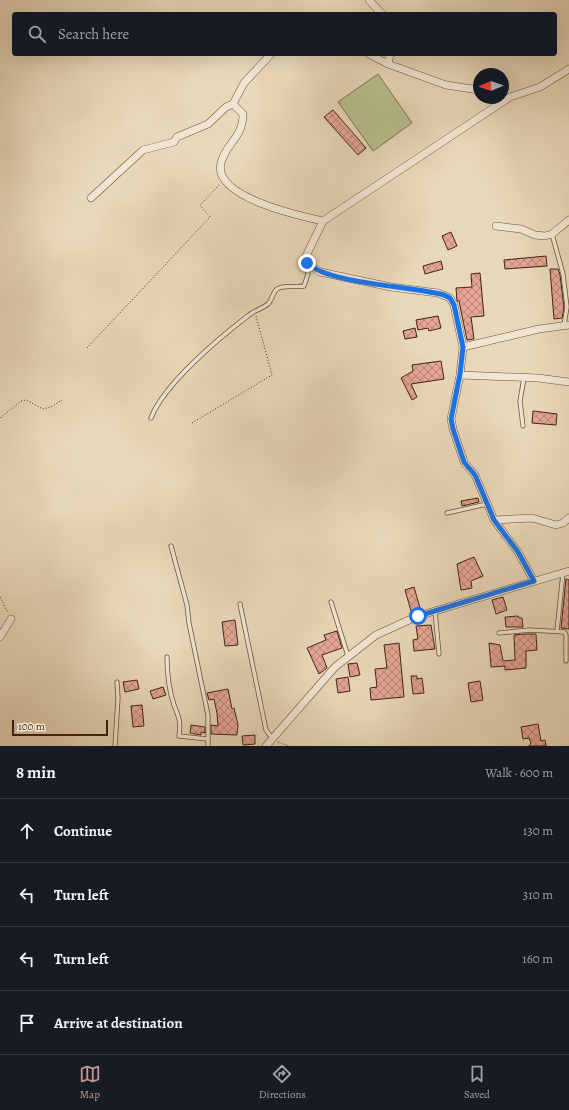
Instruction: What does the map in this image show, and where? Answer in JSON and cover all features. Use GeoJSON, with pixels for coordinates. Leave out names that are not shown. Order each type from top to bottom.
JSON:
{"type":"FeatureCollection","features":[{"type":"Feature","properties":{"kind":"street"},"geometry":{"type":"LineString","coordinates":[[369,0],[380,12]]}},
{"type":"Feature","properties":{"kind":"street"},"geometry":{"type":"LineString","coordinates":[[91,198],[143,150],[174,142],[177,137],[208,124],[226,107],[233,104],[244,83],[270,56]]}},
{"type":"Feature","properties":{"kind":"street"},"geometry":{"type":"LineString","coordinates":[[373,56],[388,64],[446,85],[473,89]]}},
{"type":"Feature","properties":{"kind":"street"},"geometry":{"type":"LineString","coordinates":[[388,64],[390,56]]}},
{"type":"Feature","properties":{"kind":"street"},"geometry":{"type":"LineString","coordinates":[[509,95],[540,87],[569,68]]}},
{"type":"Feature","properties":{"kind":"street"},"geometry":{"type":"LineString","coordinates":[[233,104],[243,114],[243,118],[238,135],[225,153],[221,164],[221,174],[225,180],[239,192],[258,203],[323,221]]}},
{"type":"Feature","properties":{"kind":"street"},"geometry":{"type":"LineString","coordinates":[[495,104],[323,221],[306,256],[307,263],[320,272],[391,287],[438,293],[450,298],[454,305],[463,347],[460,374],[451,419],[453,429],[464,462],[475,475],[494,520],[518,552],[534,581]]}},
{"type":"Feature","properties":{"kind":"street"},"geometry":{"type":"LineString","coordinates":[[496,226],[521,229],[535,235],[545,236],[552,234],[569,220]]}},
{"type":"Feature","properties":{"kind":"street"},"geometry":{"type":"LineString","coordinates":[[463,347],[539,329],[566,326]]}},
{"type":"Feature","properties":{"kind":"street"},"geometry":{"type":"LineString","coordinates":[[460,374],[569,382]]}},
{"type":"Feature","properties":{"kind":"street"},"geometry":{"type":"LineString","coordinates":[[494,520],[532,518],[556,525],[563,523],[569,518]]}},
{"type":"Feature","properties":{"kind":"street"},"geometry":{"type":"LineString","coordinates":[[270,742],[335,667],[376,635],[418,616],[566,571]]}},
{"type":"Feature","properties":{"kind":"street"},"geometry":{"type":"LineString","coordinates":[[0,637],[11,619]]}},
{"type":"Feature","properties":{"kind":"lane"},"geometry":{"type":"LineString","coordinates":[[552,234],[563,274],[567,307],[566,326]]}},
{"type":"Feature","properties":{"kind":"lane"},"geometry":{"type":"LineString","coordinates":[[151,418],[163,395],[186,369],[243,320],[269,304],[276,289],[281,287],[299,288],[304,286],[308,274],[307,263]]}},
{"type":"Feature","properties":{"kind":"lane"},"geometry":{"type":"LineString","coordinates":[[523,426],[520,401],[524,378]]}},
{"type":"Feature","properties":{"kind":"lane"},"geometry":{"type":"LineString","coordinates":[[447,513],[488,504]]}},
{"type":"Feature","properties":{"kind":"lane"},"geometry":{"type":"LineString","coordinates":[[171,546],[187,605],[189,623],[203,687],[208,715],[206,739],[208,746]]}},
{"type":"Feature","properties":{"kind":"lane"},"geometry":{"type":"LineString","coordinates":[[557,631],[566,571]]}},
{"type":"Feature","properties":{"kind":"lane"},"geometry":{"type":"LineString","coordinates":[[331,602],[348,656]]}},
{"type":"Feature","properties":{"kind":"lane"},"geometry":{"type":"LineString","coordinates":[[240,604],[266,730],[270,742]]}},
{"type":"Feature","properties":{"kind":"lane"},"geometry":{"type":"LineString","coordinates":[[435,611],[439,654]]}},
{"type":"Feature","properties":{"kind":"lane"},"geometry":{"type":"LineString","coordinates":[[499,633],[530,630],[564,632],[566,635],[566,661]]}},
{"type":"Feature","properties":{"kind":"lane"},"geometry":{"type":"LineString","coordinates":[[167,657],[167,671],[174,705],[179,716],[181,727],[179,736],[206,739]]}},
{"type":"Feature","properties":{"kind":"lane"},"geometry":{"type":"LineString","coordinates":[[116,682],[118,698],[116,746]]}},
{"type":"Feature","properties":{"kind":"path"},"geometry":{"type":"LineString","coordinates":[[88,348],[210,216],[200,205],[225,180]]}},
{"type":"Feature","properties":{"kind":"path"},"geometry":{"type":"LineString","coordinates":[[192,423],[272,375],[255,312]]}},
{"type":"Feature","properties":{"kind":"path"},"geometry":{"type":"LineString","coordinates":[[0,418],[21,402],[26,400],[43,409],[51,407],[62,400]]}},
{"type":"Feature","properties":{"kind":"path"},"geometry":{"type":"LineString","coordinates":[[0,597],[11,619]]}},
{"type":"Feature","properties":{"kind":"path"},"geometry":{"type":"LineString","coordinates":[[270,742],[289,746]]}},
{"type":"Feature","properties":{"kind":"green space"},"geometry":{"type":"Polygon","coordinates":[[[378,74],[412,123],[373,151],[338,102],[378,74]]]}},
{"type":"Feature","properties":{"kind":"building"},"geometry":{"type":"Polygon","coordinates":[[[333,110],[366,148],[358,155],[324,117],[333,110]]]}},
{"type":"Feature","properties":{"kind":"building"},"geometry":{"type":"Polygon","coordinates":[[[451,232],[457,246],[448,250],[442,236],[451,232]]]}},
{"type":"Feature","properties":{"kind":"building"},"geometry":{"type":"Polygon","coordinates":[[[546,256],[547,266],[505,269],[504,260],[546,256]]]}},
{"type":"Feature","properties":{"kind":"building"},"geometry":{"type":"Polygon","coordinates":[[[441,261],[443,269],[425,274],[423,266],[441,261]]]}},
{"type":"Feature","properties":{"kind":"building"},"geometry":{"type":"Polygon","coordinates":[[[550,269],[558,269],[560,275],[564,308],[562,318],[554,319],[550,269]]]}},
{"type":"Feature","properties":{"kind":"building"},"geometry":{"type":"Polygon","coordinates":[[[480,273],[484,316],[471,317],[474,339],[467,340],[459,301],[457,301],[456,288],[472,287],[471,274],[480,273]]]}},
{"type":"Feature","properties":{"kind":"building"},"geometry":{"type":"Polygon","coordinates":[[[438,316],[441,328],[429,331],[428,328],[418,330],[416,320],[438,316]]]}},
{"type":"Feature","properties":{"kind":"building"},"geometry":{"type":"Polygon","coordinates":[[[415,328],[417,337],[405,339],[403,331],[415,328]]]}},
{"type":"Feature","properties":{"kind":"building"},"geometry":{"type":"Polygon","coordinates":[[[441,361],[444,379],[411,384],[417,397],[412,400],[401,378],[413,371],[412,365],[441,361]]]}},
{"type":"Feature","properties":{"kind":"building"},"geometry":{"type":"Polygon","coordinates":[[[533,411],[557,414],[556,425],[532,423],[533,411]]]}},
{"type":"Feature","properties":{"kind":"building"},"geometry":{"type":"Polygon","coordinates":[[[478,498],[479,502],[462,506],[461,501],[478,498]]]}},
{"type":"Feature","properties":{"kind":"building"},"geometry":{"type":"Polygon","coordinates":[[[474,557],[483,576],[471,581],[472,588],[461,590],[457,564],[474,557]]]}},
{"type":"Feature","properties":{"kind":"building"},"geometry":{"type":"Polygon","coordinates":[[[566,579],[569,580],[569,629],[561,628],[566,579]]]}},
{"type":"Feature","properties":{"kind":"building"},"geometry":{"type":"Polygon","coordinates":[[[414,587],[420,608],[411,611],[405,590],[414,587]]]}},
{"type":"Feature","properties":{"kind":"building"},"geometry":{"type":"Polygon","coordinates":[[[503,597],[507,610],[496,614],[492,600],[503,597]]]}},
{"type":"Feature","properties":{"kind":"building"},"geometry":{"type":"Polygon","coordinates":[[[518,616],[519,618],[522,618],[523,627],[506,627],[505,617],[518,616]]]}},
{"type":"Feature","properties":{"kind":"building"},"geometry":{"type":"Polygon","coordinates":[[[235,620],[238,645],[225,646],[222,622],[235,620]]]}},
{"type":"Feature","properties":{"kind":"building"},"geometry":{"type":"Polygon","coordinates":[[[431,625],[435,649],[414,651],[413,640],[418,639],[416,626],[431,625]]]}},
{"type":"Feature","properties":{"kind":"building"},"geometry":{"type":"Polygon","coordinates":[[[337,631],[342,648],[322,655],[327,668],[319,674],[307,648],[326,640],[324,635],[337,631]]]}},
{"type":"Feature","properties":{"kind":"building"},"geometry":{"type":"Polygon","coordinates":[[[536,634],[537,650],[526,651],[526,668],[505,670],[505,666],[491,667],[489,643],[500,645],[503,661],[515,660],[514,635],[536,634]]]}},
{"type":"Feature","properties":{"kind":"building"},"geometry":{"type":"Polygon","coordinates":[[[399,643],[404,697],[371,700],[370,688],[377,687],[375,669],[387,668],[384,645],[399,643]]]}},
{"type":"Feature","properties":{"kind":"building"},"geometry":{"type":"Polygon","coordinates":[[[357,663],[360,675],[350,677],[348,664],[357,663]]]}},
{"type":"Feature","properties":{"kind":"building"},"geometry":{"type":"Polygon","coordinates":[[[411,676],[417,676],[417,679],[422,678],[424,693],[413,694],[411,676]]]}},
{"type":"Feature","properties":{"kind":"building"},"geometry":{"type":"Polygon","coordinates":[[[348,677],[350,691],[338,693],[336,679],[348,677]]]}},
{"type":"Feature","properties":{"kind":"building"},"geometry":{"type":"Polygon","coordinates":[[[137,680],[139,689],[125,692],[123,682],[137,680]]]}},
{"type":"Feature","properties":{"kind":"building"},"geometry":{"type":"Polygon","coordinates":[[[480,681],[483,700],[471,702],[468,683],[480,681]]]}},
{"type":"Feature","properties":{"kind":"building"},"geometry":{"type":"Polygon","coordinates":[[[163,687],[166,695],[153,699],[150,691],[163,687]]]}},
{"type":"Feature","properties":{"kind":"building"},"geometry":{"type":"Polygon","coordinates":[[[228,689],[232,709],[234,708],[238,725],[237,735],[211,734],[211,725],[218,726],[217,713],[214,699],[209,700],[207,693],[228,689]]]}},
{"type":"Feature","properties":{"kind":"building"},"geometry":{"type":"Polygon","coordinates":[[[142,705],[144,726],[133,727],[131,706],[142,705]]]}},
{"type":"Feature","properties":{"kind":"building"},"geometry":{"type":"Polygon","coordinates":[[[538,724],[541,741],[545,740],[546,746],[529,746],[531,743],[529,738],[523,739],[521,727],[538,724]]]}},
{"type":"Feature","properties":{"kind":"building"},"geometry":{"type":"Polygon","coordinates":[[[191,725],[205,727],[205,733],[201,732],[201,735],[190,733],[191,725]]]}},
{"type":"Feature","properties":{"kind":"building"},"geometry":{"type":"Polygon","coordinates":[[[255,735],[255,744],[243,745],[242,736],[255,735]]]}},
{"type":"Feature","properties":{"kind":"route"},"geometry":{"type":"LineString","coordinates":[[307,263],[320,272],[391,287],[438,293],[450,298],[454,305],[463,347],[460,374],[451,419],[453,429],[464,462],[475,475],[494,520],[518,552],[534,581],[418,616]]}}]}
